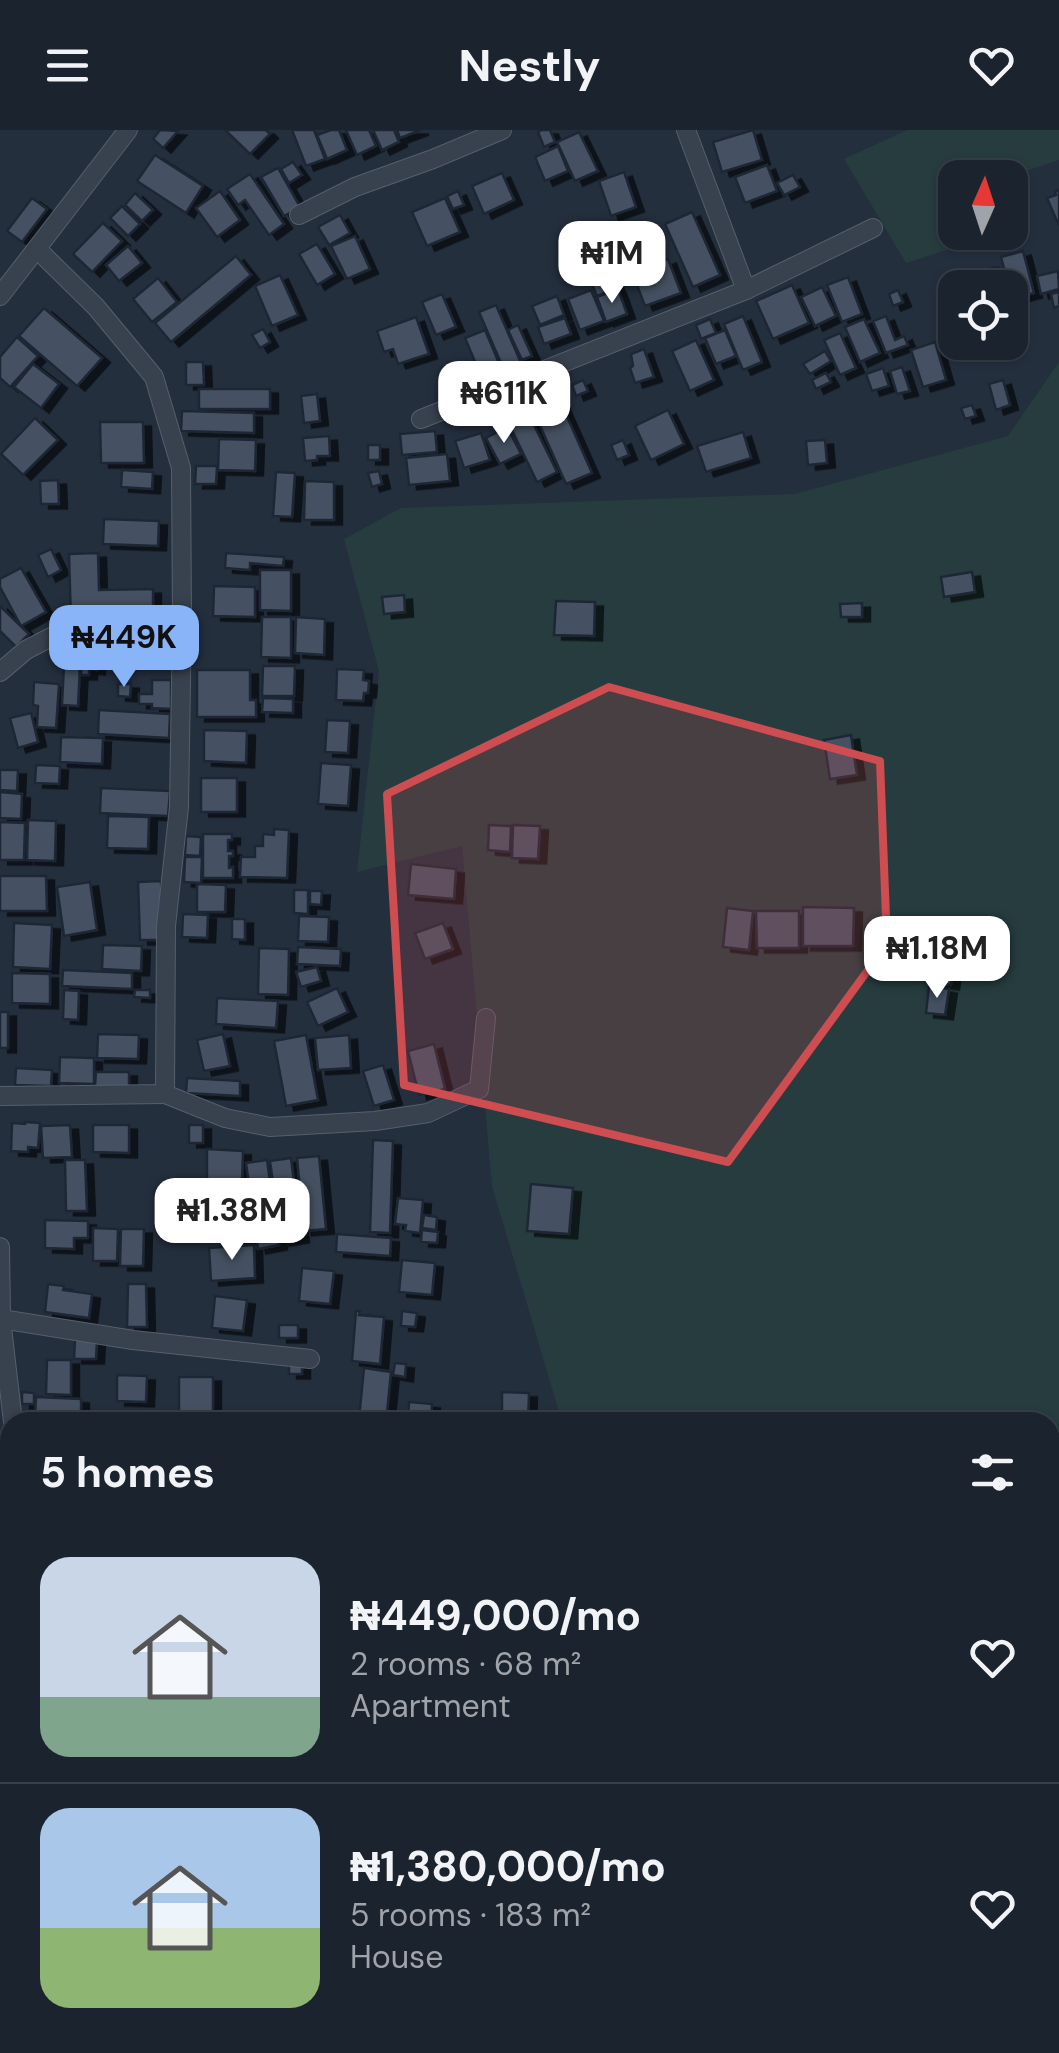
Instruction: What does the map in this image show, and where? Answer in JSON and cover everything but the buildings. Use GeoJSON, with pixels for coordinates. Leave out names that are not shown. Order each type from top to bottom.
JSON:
{"type":"FeatureCollection","features":[{"type":"Feature","properties":{"kind":"street"},"geometry":{"type":"LineString","coordinates":[[0,296],[128,130]]}},
{"type":"Feature","properties":{"kind":"street"},"geometry":{"type":"LineString","coordinates":[[299,215],[355,186],[502,130]]}},
{"type":"Feature","properties":{"kind":"street"},"geometry":{"type":"LineString","coordinates":[[686,130],[746,290]]}},
{"type":"Feature","properties":{"kind":"street"},"geometry":{"type":"LineString","coordinates":[[420,419],[746,290],[873,228]]}},
{"type":"Feature","properties":{"kind":"street"},"geometry":{"type":"LineString","coordinates":[[38,250],[96,306],[154,377],[182,468],[179,807],[166,926],[165,1094]]}},
{"type":"Feature","properties":{"kind":"street"},"geometry":{"type":"LineString","coordinates":[[0,672],[26,650],[61,632],[99,632],[182,617]]}},
{"type":"Feature","properties":{"kind":"street"},"geometry":{"type":"LineString","coordinates":[[0,1096],[165,1094],[225,1118],[270,1127],[376,1121],[428,1113],[479,1090],[486,1018]]}},
{"type":"Feature","properties":{"kind":"street"},"geometry":{"type":"LineString","coordinates":[[0,1247],[0,1319],[12,1412]]}},
{"type":"Feature","properties":{"kind":"street"},"geometry":{"type":"LineString","coordinates":[[0,1319],[133,1340],[310,1358]]}},
{"type":"Feature","properties":{"kind":"highlighted area"},"geometry":{"type":"Polygon","coordinates":[[[609,687],[880,761],[887,944],[728,1162],[404,1085],[387,794],[609,687]]]}},
{"type":"Feature","properties":{"kind":"green space"},"geometry":{"type":"Polygon","coordinates":[[[907,130],[1059,130],[1059,160],[1028,170],[1028,160],[938,160],[938,250],[946,250],[906,263],[844,159],[907,130]]]}},
{"type":"Feature","properties":{"kind":"green space"},"geometry":{"type":"Polygon","coordinates":[[[1059,362],[1059,1412],[559,1412],[492,1186],[462,846],[357,872],[379,671],[344,539],[401,508],[795,494],[1008,436],[1059,362]]]}}]}
